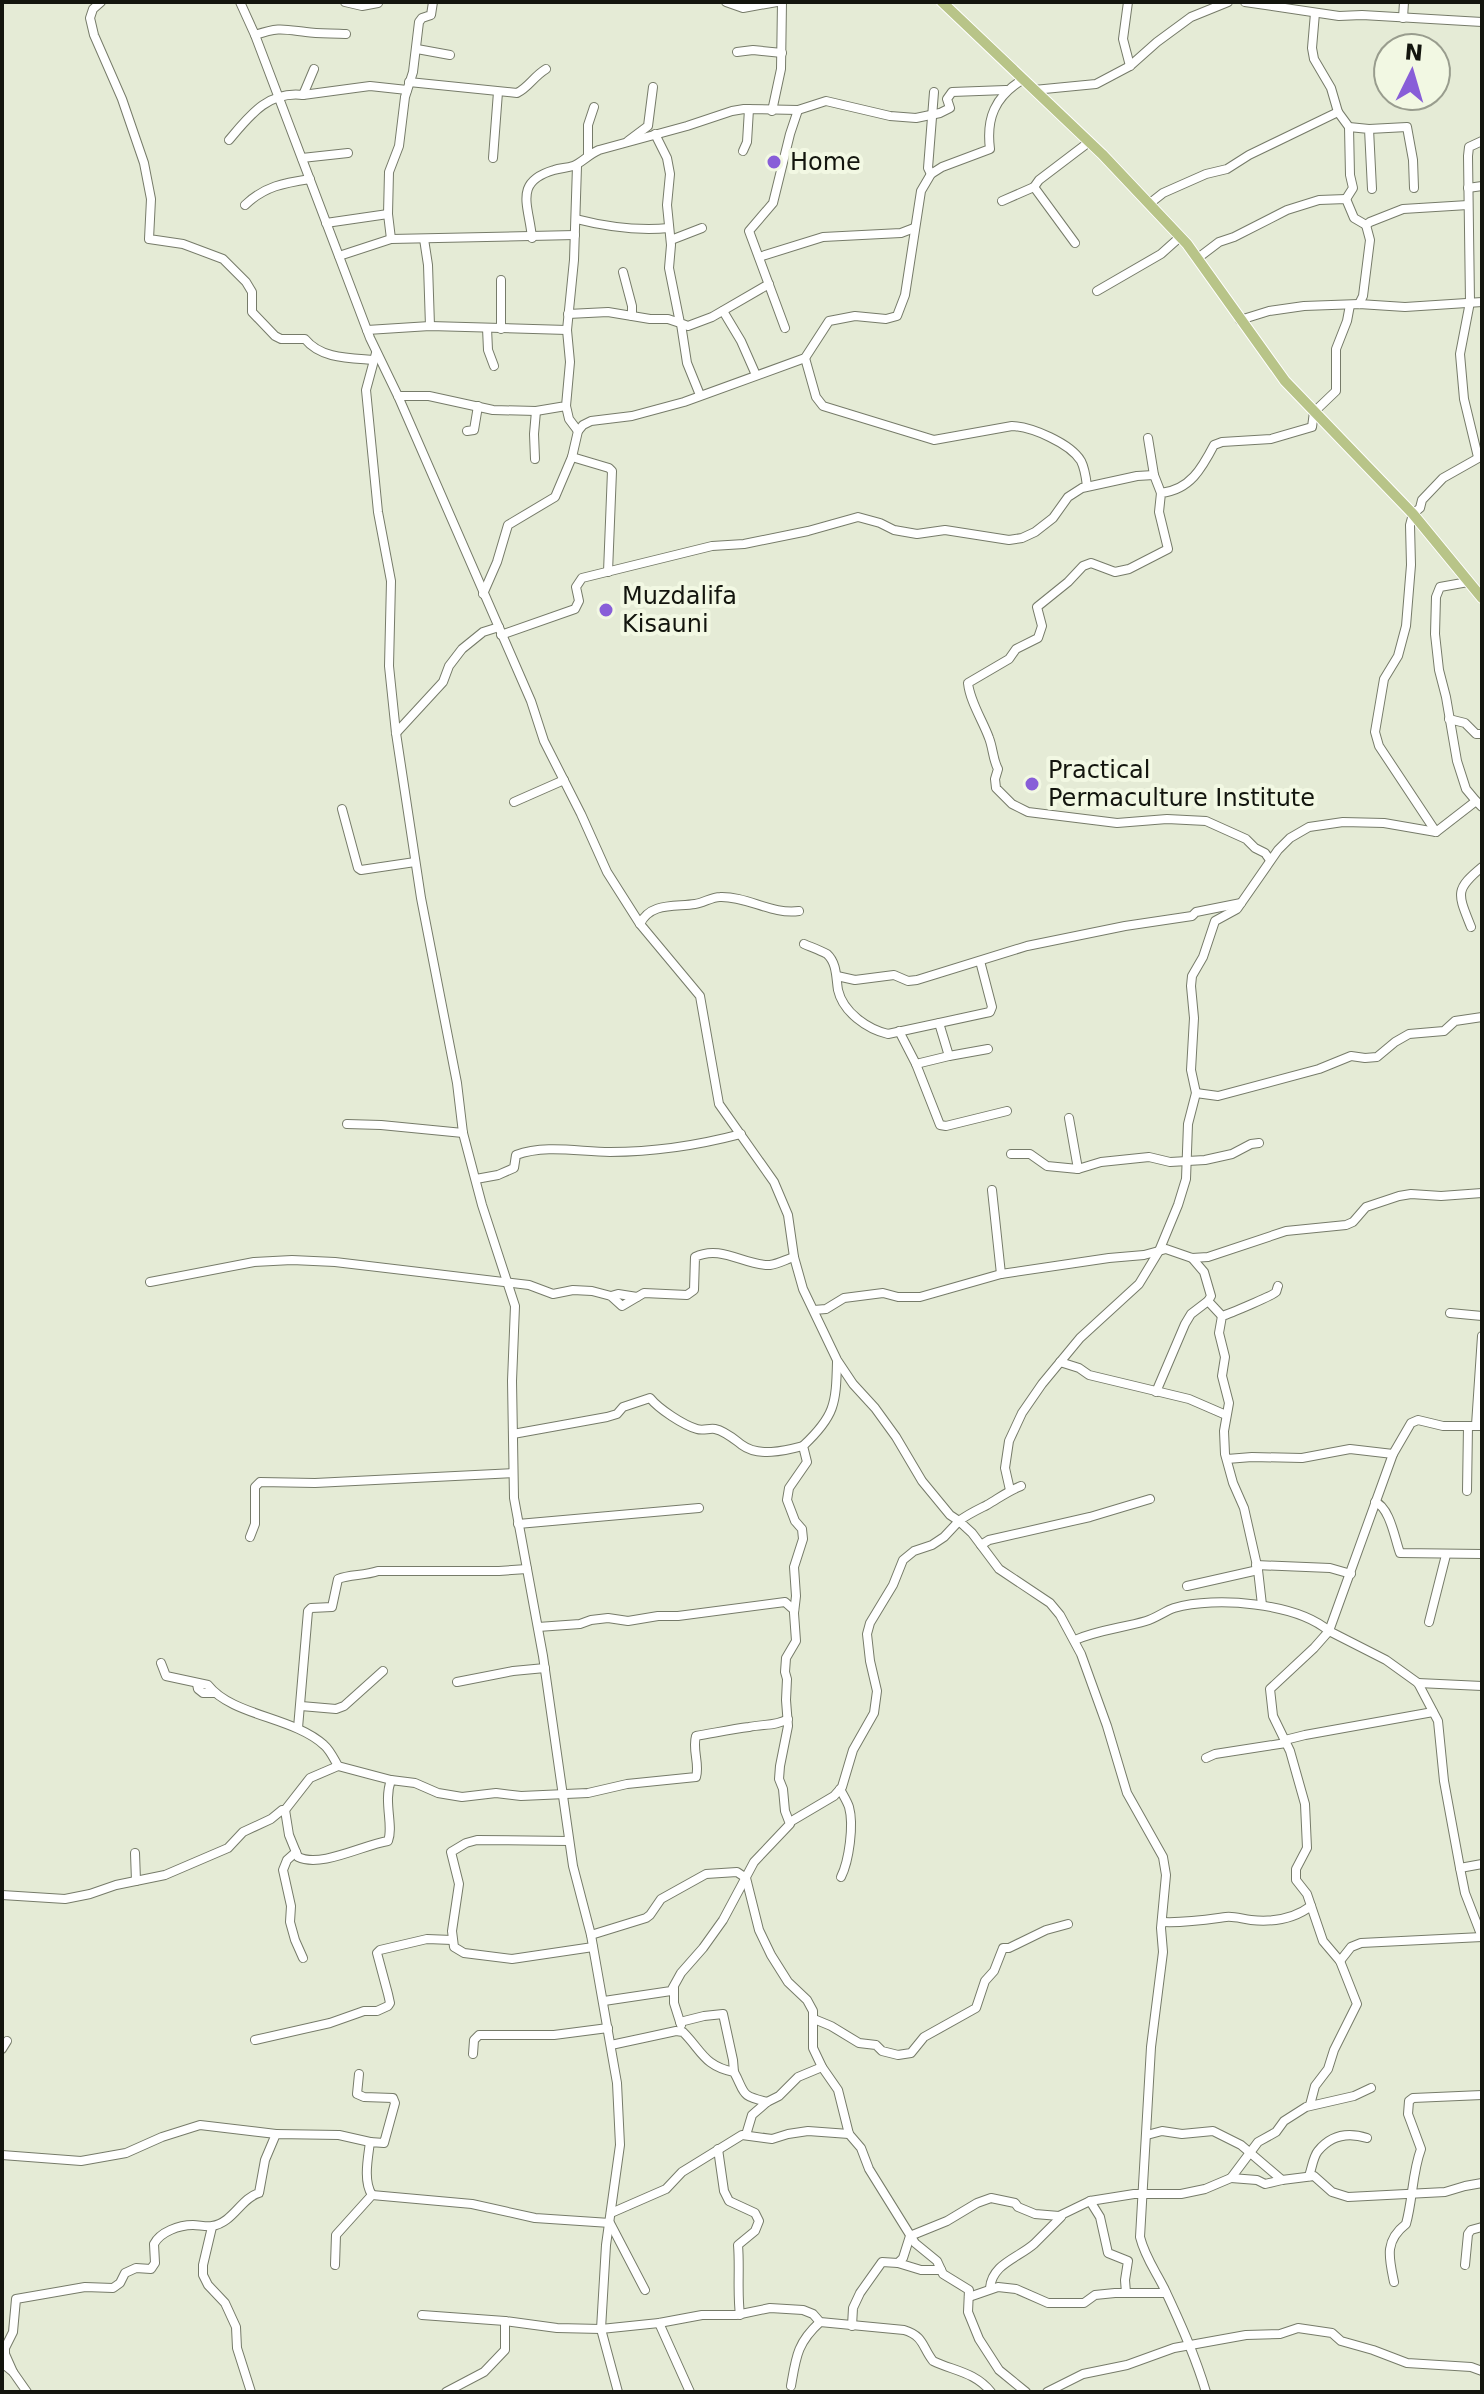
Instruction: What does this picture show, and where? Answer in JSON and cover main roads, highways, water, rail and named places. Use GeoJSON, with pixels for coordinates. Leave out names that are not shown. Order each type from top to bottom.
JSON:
{"type":"FeatureCollection","features":[{"type":"Feature","properties":{"kind":"main road"},"geometry":{"type":"LineString","coordinates":[[942,2],[1089,142],[1180,237],[1285,381],[1413,514],[1482,598]]}},
{"type":"Feature","properties":{"kind":"place","name":"Home"},"geometry":{"type":"Point","coordinates":[774,162]}},
{"type":"Feature","properties":{"kind":"place","name":"Muzdalifa Kisauni"},"geometry":{"type":"Point","coordinates":[606,610]}},
{"type":"Feature","properties":{"kind":"place","name":"Practical Permaculture Institute"},"geometry":{"type":"Point","coordinates":[1032,784]}}]}
